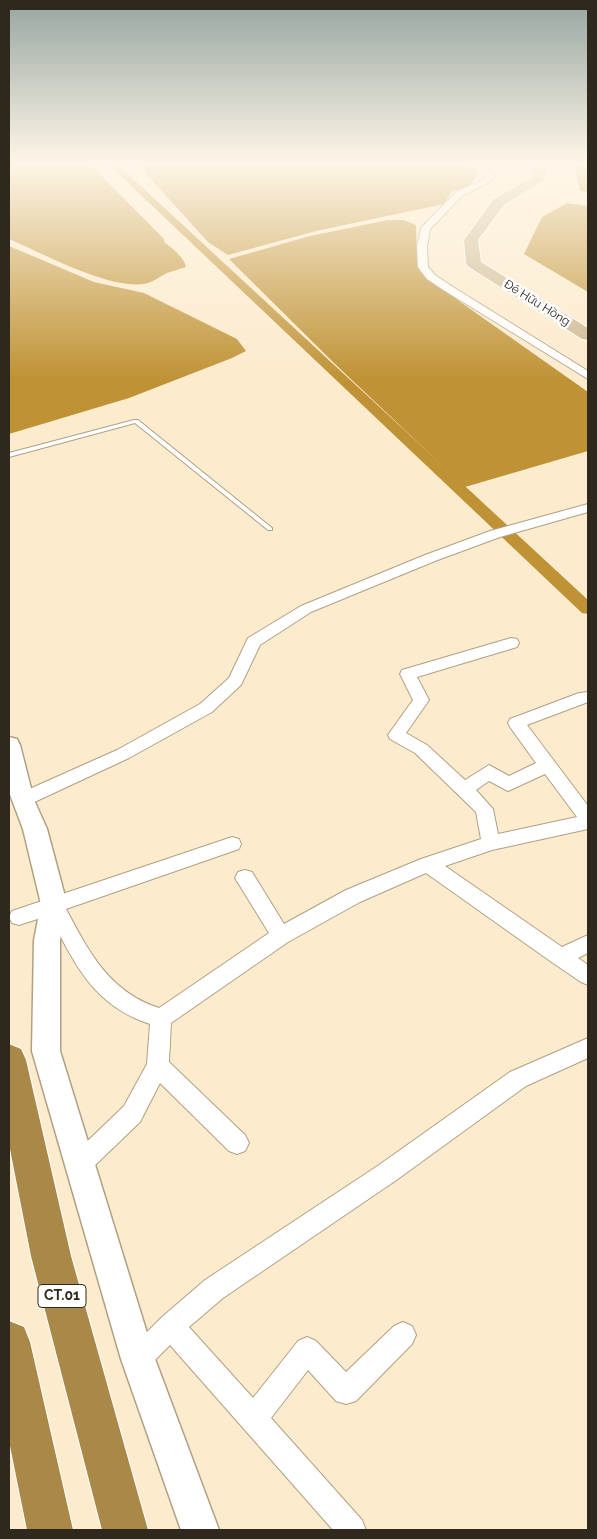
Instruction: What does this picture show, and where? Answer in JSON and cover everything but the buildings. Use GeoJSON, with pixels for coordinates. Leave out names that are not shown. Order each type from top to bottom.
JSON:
{"type":"FeatureCollection","features":[{"type":"Feature","properties":{"kind":"highway","name":"CT.01"},"geometry":{"type":"LineString","coordinates":[[9,1060],[51,1256],[125,1530]]}},
{"type":"Feature","properties":{"kind":"highway"},"geometry":{"type":"LineString","coordinates":[[9,1342],[50,1530]]}},
{"type":"Feature","properties":{"kind":"main road","name":"Đê Hữu Hồng"},"geometry":{"type":"LineString","coordinates":[[475,235],[471,240],[474,264],[588,335]]}},
{"type":"Feature","properties":{"kind":"street"},"geometry":{"type":"LineString","coordinates":[[424,235],[422,246],[423,267],[431,277],[588,376]]}},
{"type":"Feature","properties":{"kind":"street"},"geometry":{"type":"LineString","coordinates":[[22,800],[123,754],[206,708],[235,681],[254,642],[306,609],[430,558],[495,534],[588,508]]}},
{"type":"Feature","properties":{"kind":"street"},"geometry":{"type":"LineString","coordinates":[[491,843],[484,809],[421,749],[396,735],[421,700],[408,674],[512,643]]}},
{"type":"Feature","properties":{"kind":"street"},"geometry":{"type":"LineString","coordinates":[[161,1018],[282,936],[354,896],[428,864],[491,843],[588,820],[516,723],[585,697]]}},
{"type":"Feature","properties":{"kind":"street"},"geometry":{"type":"LineString","coordinates":[[9,745],[22,800],[35,829],[54,904],[88,968],[105,987],[132,1008],[161,1018]]}},
{"type":"Feature","properties":{"kind":"street"},"geometry":{"type":"LineString","coordinates":[[463,790],[489,772],[508,784],[548,765]]}},
{"type":"Feature","properties":{"kind":"street"},"geometry":{"type":"LineString","coordinates":[[19,917],[232,844]]}},
{"type":"Feature","properties":{"kind":"street"},"geometry":{"type":"LineString","coordinates":[[428,864],[588,976]]}},
{"type":"Feature","properties":{"kind":"street"},"geometry":{"type":"LineString","coordinates":[[245,878],[282,936]]}},
{"type":"Feature","properties":{"kind":"street"},"geometry":{"type":"LineString","coordinates":[[54,904],[47,940],[46,1051],[138,1359],[200,1530]]}},
{"type":"Feature","properties":{"kind":"street"},"geometry":{"type":"LineString","coordinates":[[560,957],[588,944]]}},
{"type":"Feature","properties":{"kind":"street"},"geometry":{"type":"LineString","coordinates":[[80,1164],[132,1114],[158,1066],[161,1018]]}},
{"type":"Feature","properties":{"kind":"street"},"geometry":{"type":"LineString","coordinates":[[138,1359],[171,1326],[214,1290],[387,1173],[518,1080],[588,1048]]}},
{"type":"Feature","properties":{"kind":"street"},"geometry":{"type":"LineString","coordinates":[[158,1066],[237,1143]]}},
{"type":"Feature","properties":{"kind":"street"},"geometry":{"type":"LineString","coordinates":[[171,1326],[352,1530]]}},
{"type":"Feature","properties":{"kind":"street"},"geometry":{"type":"LineString","coordinates":[[253,1419],[308,1350],[346,1391],[404,1335]]}},
{"type":"Feature","properties":{"kind":"lane"},"geometry":{"type":"LineString","coordinates":[[9,455],[136,421],[270,529]]}},
{"type":"Feature","properties":{"kind":"shaded area"},"geometry":{"type":"Polygon","coordinates":[[[9,235],[160,235],[165,243],[178,254],[186,267],[143,284],[129,284],[94,276],[75,269],[9,239],[9,235]]]}},
{"type":"Feature","properties":{"kind":"shaded area"},"geometry":{"type":"Polygon","coordinates":[[[201,235],[302,235],[228,255],[208,242],[201,235]]]}},
{"type":"Feature","properties":{"kind":"shaded area"},"geometry":{"type":"Polygon","coordinates":[[[416,235],[419,262],[433,281],[588,392],[588,451],[465,487],[335,364],[229,259],[310,236],[416,235]]]}},
{"type":"Feature","properties":{"kind":"shaded area"},"geometry":{"type":"Polygon","coordinates":[[[533,235],[588,235],[588,292],[524,254],[533,235]]]}},
{"type":"Feature","properties":{"kind":"shaded area"},"geometry":{"type":"Polygon","coordinates":[[[9,246],[94,282],[144,293],[237,339],[246,351],[129,398],[9,434],[9,246]]]}},
{"type":"Feature","properties":{"kind":"waterway"},"geometry":{"type":"LineString","coordinates":[[188,235],[588,609]]}}]}
